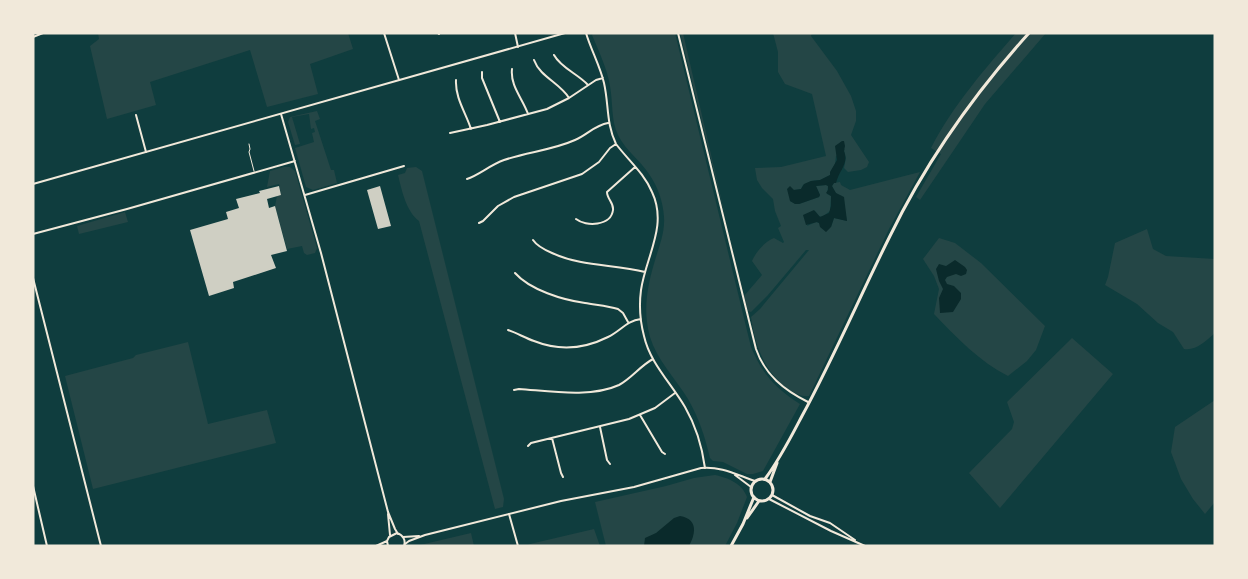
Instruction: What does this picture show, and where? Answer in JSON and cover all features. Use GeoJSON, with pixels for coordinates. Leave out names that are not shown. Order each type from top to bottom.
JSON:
{"type":"FeatureCollection","features":[{"type":"Feature","properties":{"kind":"main road"},"geometry":{"type":"LineString","coordinates":[[765,479],[779,459],[810,402],[890,235],[928,166],[971,103],[1029,33]]}},
{"type":"Feature","properties":{"kind":"main road"},"geometry":{"type":"LineString","coordinates":[[770,482],[779,459]]}},
{"type":"Feature","properties":{"kind":"main road"},"geometry":{"type":"LineString","coordinates":[[743,524],[760,501],[771,497],[774,488],[765,479],[754,481],[751,487],[751,493],[760,501]]}},
{"type":"Feature","properties":{"kind":"main road"},"geometry":{"type":"LineString","coordinates":[[731,546],[754,497]]}},
{"type":"Feature","properties":{"kind":"street"},"geometry":{"type":"LineString","coordinates":[[33,37],[43,33]]}},
{"type":"Feature","properties":{"kind":"street"},"geometry":{"type":"LineString","coordinates":[[384,33],[399,80]]}},
{"type":"Feature","properties":{"kind":"street"},"geometry":{"type":"LineString","coordinates":[[515,33],[518,46]]}},
{"type":"Feature","properties":{"kind":"street"},"geometry":{"type":"LineString","coordinates":[[33,184],[565,33]]}},
{"type":"Feature","properties":{"kind":"street"},"geometry":{"type":"LineString","coordinates":[[586,33],[603,78],[608,123],[616,144],[652,190],[657,210],[657,230],[640,299],[645,342],[653,359],[689,414],[698,434],[705,468]]}},
{"type":"Feature","properties":{"kind":"street"},"geometry":{"type":"LineString","coordinates":[[678,33],[756,349],[764,367],[776,381],[792,393],[810,402]]}},
{"type":"Feature","properties":{"kind":"street"},"geometry":{"type":"LineString","coordinates":[[554,55],[588,85]]}},
{"type":"Feature","properties":{"kind":"street"},"geometry":{"type":"LineString","coordinates":[[534,60],[540,70],[569,98]]}},
{"type":"Feature","properties":{"kind":"street"},"geometry":{"type":"LineString","coordinates":[[512,69],[511,73],[516,88],[528,114]]}},
{"type":"Feature","properties":{"kind":"street"},"geometry":{"type":"LineString","coordinates":[[482,72],[482,78],[500,122]]}},
{"type":"Feature","properties":{"kind":"street"},"geometry":{"type":"LineString","coordinates":[[450,133],[547,109],[603,78]]}},
{"type":"Feature","properties":{"kind":"street"},"geometry":{"type":"LineString","coordinates":[[456,80],[462,110],[471,129]]}},
{"type":"Feature","properties":{"kind":"street"},"geometry":{"type":"LineString","coordinates":[[281,114],[322,255],[388,512],[398,534],[403,537],[424,535]]}},
{"type":"Feature","properties":{"kind":"street"},"geometry":{"type":"LineString","coordinates":[[136,115],[146,152]]}},
{"type":"Feature","properties":{"kind":"street"},"geometry":{"type":"LineString","coordinates":[[466,179],[504,160],[576,140],[599,125],[608,123]]}},
{"type":"Feature","properties":{"kind":"street"},"geometry":{"type":"LineString","coordinates":[[479,223],[498,206],[514,196],[582,174],[599,162],[616,144]]}},
{"type":"Feature","properties":{"kind":"street"},"geometry":{"type":"LineString","coordinates":[[33,234],[295,161]]}},
{"type":"Feature","properties":{"kind":"street"},"geometry":{"type":"LineString","coordinates":[[305,195],[404,166]]}},
{"type":"Feature","properties":{"kind":"street"},"geometry":{"type":"LineString","coordinates":[[576,219],[583,224],[591,224],[601,223],[608,219],[613,209],[607,192],[635,167]]}},
{"type":"Feature","properties":{"kind":"street"},"geometry":{"type":"LineString","coordinates":[[533,240],[546,250],[570,260],[645,272]]}},
{"type":"Feature","properties":{"kind":"street"},"geometry":{"type":"LineString","coordinates":[[515,273],[519,278],[556,296],[618,309],[628,322]]}},
{"type":"Feature","properties":{"kind":"street"},"geometry":{"type":"LineString","coordinates":[[33,279],[101,546]]}},
{"type":"Feature","properties":{"kind":"street"},"geometry":{"type":"LineString","coordinates":[[508,330],[547,346],[568,348],[586,346],[600,341],[618,332],[628,322],[641,319]]}},
{"type":"Feature","properties":{"kind":"street"},"geometry":{"type":"LineString","coordinates":[[514,390],[569,393],[605,389],[619,385],[653,359]]}},
{"type":"Feature","properties":{"kind":"street"},"geometry":{"type":"LineString","coordinates":[[528,446],[531,443],[617,423],[640,415],[655,408],[675,393]]}},
{"type":"Feature","properties":{"kind":"street"},"geometry":{"type":"LineString","coordinates":[[640,415],[665,454]]}},
{"type":"Feature","properties":{"kind":"street"},"geometry":{"type":"LineString","coordinates":[[600,427],[607,460],[610,464]]}},
{"type":"Feature","properties":{"kind":"street"},"geometry":{"type":"LineString","coordinates":[[552,438],[563,477]]}},
{"type":"Feature","properties":{"kind":"street"},"geometry":{"type":"LineString","coordinates":[[404,545],[424,535],[561,501],[634,487],[705,468],[718,468],[754,481]]}},
{"type":"Feature","properties":{"kind":"street"},"geometry":{"type":"LineString","coordinates":[[731,472],[751,487]]}},
{"type":"Feature","properties":{"kind":"street"},"geometry":{"type":"LineString","coordinates":[[33,486],[47,546]]}},
{"type":"Feature","properties":{"kind":"street"},"geometry":{"type":"LineString","coordinates":[[771,497],[831,531],[860,543]]}},
{"type":"Feature","properties":{"kind":"street"},"geometry":{"type":"LineString","coordinates":[[771,497],[830,523],[865,546]]}},
{"type":"Feature","properties":{"kind":"street"},"geometry":{"type":"LineString","coordinates":[[388,512],[390,536]]}},
{"type":"Feature","properties":{"kind":"street"},"geometry":{"type":"LineString","coordinates":[[509,514],[518,546]]}},
{"type":"Feature","properties":{"kind":"street"},"geometry":{"type":"LineString","coordinates":[[376,546],[390,536],[398,534]]}},
{"type":"Feature","properties":{"kind":"street"},"geometry":{"type":"LineString","coordinates":[[403,537],[404,545]]}},
{"type":"Feature","properties":{"kind":"street"},"geometry":{"type":"LineString","coordinates":[[387,540],[388,546]]}},
{"type":"Feature","properties":{"kind":"lane"},"geometry":{"type":"LineString","coordinates":[[249,144],[254,173]]}},
{"type":"Feature","properties":{"kind":"shaded area"},"geometry":{"type":"Polygon","coordinates":[[[98,33],[348,33],[353,49],[310,64],[318,94],[267,107],[250,50],[150,82],[156,105],[107,119],[90,46],[99,39],[98,33]]]}},
{"type":"Feature","properties":{"kind":"shaded area"},"geometry":{"type":"Polygon","coordinates":[[[594,33],[675,33],[751,347],[770,380],[800,404],[763,471],[747,474],[710,458],[692,406],[653,345],[646,306],[663,232],[662,206],[652,179],[625,146],[616,130],[609,79],[592,35],[594,33]]]}},
{"type":"Feature","properties":{"kind":"shaded area"},"geometry":{"type":"Polygon","coordinates":[[[680,33],[683,33],[727,224],[680,33]]]}},
{"type":"Feature","properties":{"kind":"shaded area"},"geometry":{"type":"Polygon","coordinates":[[[773,33],[812,33],[811,36],[837,71],[851,96],[856,111],[856,121],[851,135],[869,162],[867,167],[861,170],[848,172],[844,168],[845,149],[836,156],[830,175],[794,190],[790,201],[799,204],[819,197],[816,186],[828,186],[827,194],[831,196],[830,211],[822,217],[815,211],[807,226],[816,222],[831,227],[834,218],[847,221],[842,196],[834,191],[832,186],[834,183],[840,182],[850,190],[920,172],[889,229],[809,396],[802,396],[791,391],[768,368],[755,338],[751,317],[809,250],[806,250],[751,312],[748,311],[744,296],[762,275],[752,261],[758,251],[774,238],[784,242],[778,228],[781,226],[773,199],[757,180],[755,168],[781,167],[826,156],[812,94],[785,84],[778,72],[778,52],[773,33]]]}},
{"type":"Feature","properties":{"kind":"shaded area"},"geometry":{"type":"Polygon","coordinates":[[[1016,33],[1046,33],[985,104],[920,200],[916,197],[941,154],[931,148],[940,132],[970,88],[1016,33]]]}},
{"type":"Feature","properties":{"kind":"shaded area"},"geometry":{"type":"Polygon","coordinates":[[[317,111],[320,119],[315,121],[337,183],[313,190],[306,187],[295,148],[314,142],[312,133],[315,132],[314,128],[311,129],[309,114],[292,117],[300,144],[295,145],[288,122],[290,117],[317,111]]]}},
{"type":"Feature","properties":{"kind":"shaded area"},"geometry":{"type":"Polygon","coordinates":[[[842,141],[845,146],[845,160],[836,183],[832,186],[836,193],[844,197],[847,221],[834,218],[831,227],[826,232],[817,222],[806,225],[803,215],[814,210],[820,217],[829,213],[831,196],[826,193],[828,186],[816,186],[819,197],[799,204],[790,201],[787,189],[790,186],[794,190],[801,189],[804,184],[830,175],[837,160],[835,146],[842,141]]]}},
{"type":"Feature","properties":{"kind":"shaded area"},"geometry":{"type":"Polygon","coordinates":[[[290,167],[295,171],[317,248],[315,253],[307,255],[302,246],[287,249],[275,206],[277,196],[281,195],[279,184],[267,187],[270,171],[290,167]]]}},
{"type":"Feature","properties":{"kind":"shaded area"},"geometry":{"type":"Polygon","coordinates":[[[416,167],[422,171],[504,499],[503,507],[495,509],[419,221],[408,206],[398,175],[405,173],[407,168],[416,167]]]}},
{"type":"Feature","properties":{"kind":"shaded area"},"geometry":{"type":"Polygon","coordinates":[[[125,212],[128,222],[79,234],[77,226],[125,212]]]}},
{"type":"Feature","properties":{"kind":"shaded area"},"geometry":{"type":"Polygon","coordinates":[[[1147,229],[1153,249],[1166,256],[1215,259],[1215,333],[1197,347],[1184,349],[1173,332],[1158,323],[1137,304],[1105,285],[1115,243],[1147,229]]]}},
{"type":"Feature","properties":{"kind":"shaded area"},"geometry":{"type":"Polygon","coordinates":[[[939,238],[955,243],[981,263],[1045,326],[1036,350],[1027,361],[1008,376],[978,356],[934,314],[939,289],[923,259],[939,238]]]}},
{"type":"Feature","properties":{"kind":"shaded area"},"geometry":{"type":"Polygon","coordinates":[[[955,260],[965,267],[966,274],[961,276],[956,274],[945,280],[947,284],[954,286],[961,293],[961,299],[953,312],[940,313],[939,298],[943,289],[936,269],[939,264],[946,266],[955,260]]]}},
{"type":"Feature","properties":{"kind":"shaded area"},"geometry":{"type":"Polygon","coordinates":[[[1072,338],[1113,374],[1000,508],[969,473],[1012,429],[1014,422],[1007,402],[1072,338]]]}},
{"type":"Feature","properties":{"kind":"shaded area"},"geometry":{"type":"Polygon","coordinates":[[[188,342],[208,424],[267,410],[276,443],[93,489],[65,376],[188,342]]]}},
{"type":"Feature","properties":{"kind":"shaded area"},"geometry":{"type":"Polygon","coordinates":[[[1215,400],[1215,502],[1205,514],[1181,479],[1171,452],[1175,427],[1215,400]]]}},
{"type":"Feature","properties":{"kind":"shaded area"},"geometry":{"type":"Polygon","coordinates":[[[715,475],[738,485],[747,497],[725,546],[606,546],[595,502],[715,475]]]}},
{"type":"Feature","properties":{"kind":"shaded area"},"geometry":{"type":"Polygon","coordinates":[[[680,516],[693,523],[694,532],[689,546],[644,546],[645,538],[680,516]]]}},
{"type":"Feature","properties":{"kind":"shaded area"},"geometry":{"type":"Polygon","coordinates":[[[594,529],[600,546],[526,546],[530,544],[594,529]]]}},
{"type":"Feature","properties":{"kind":"shaded area"},"geometry":{"type":"Polygon","coordinates":[[[471,533],[474,546],[418,546],[420,545],[471,533]]]}},
{"type":"Feature","properties":{"kind":"building"},"geometry":{"type":"Polygon","coordinates":[[[279,186],[281,195],[267,199],[269,208],[275,206],[287,251],[271,255],[276,268],[233,282],[234,288],[209,296],[190,230],[228,219],[226,212],[239,208],[236,199],[279,186]]]}},
{"type":"Feature","properties":{"kind":"building"},"geometry":{"type":"Polygon","coordinates":[[[380,186],[391,226],[378,229],[367,190],[380,186]]]}}]}
